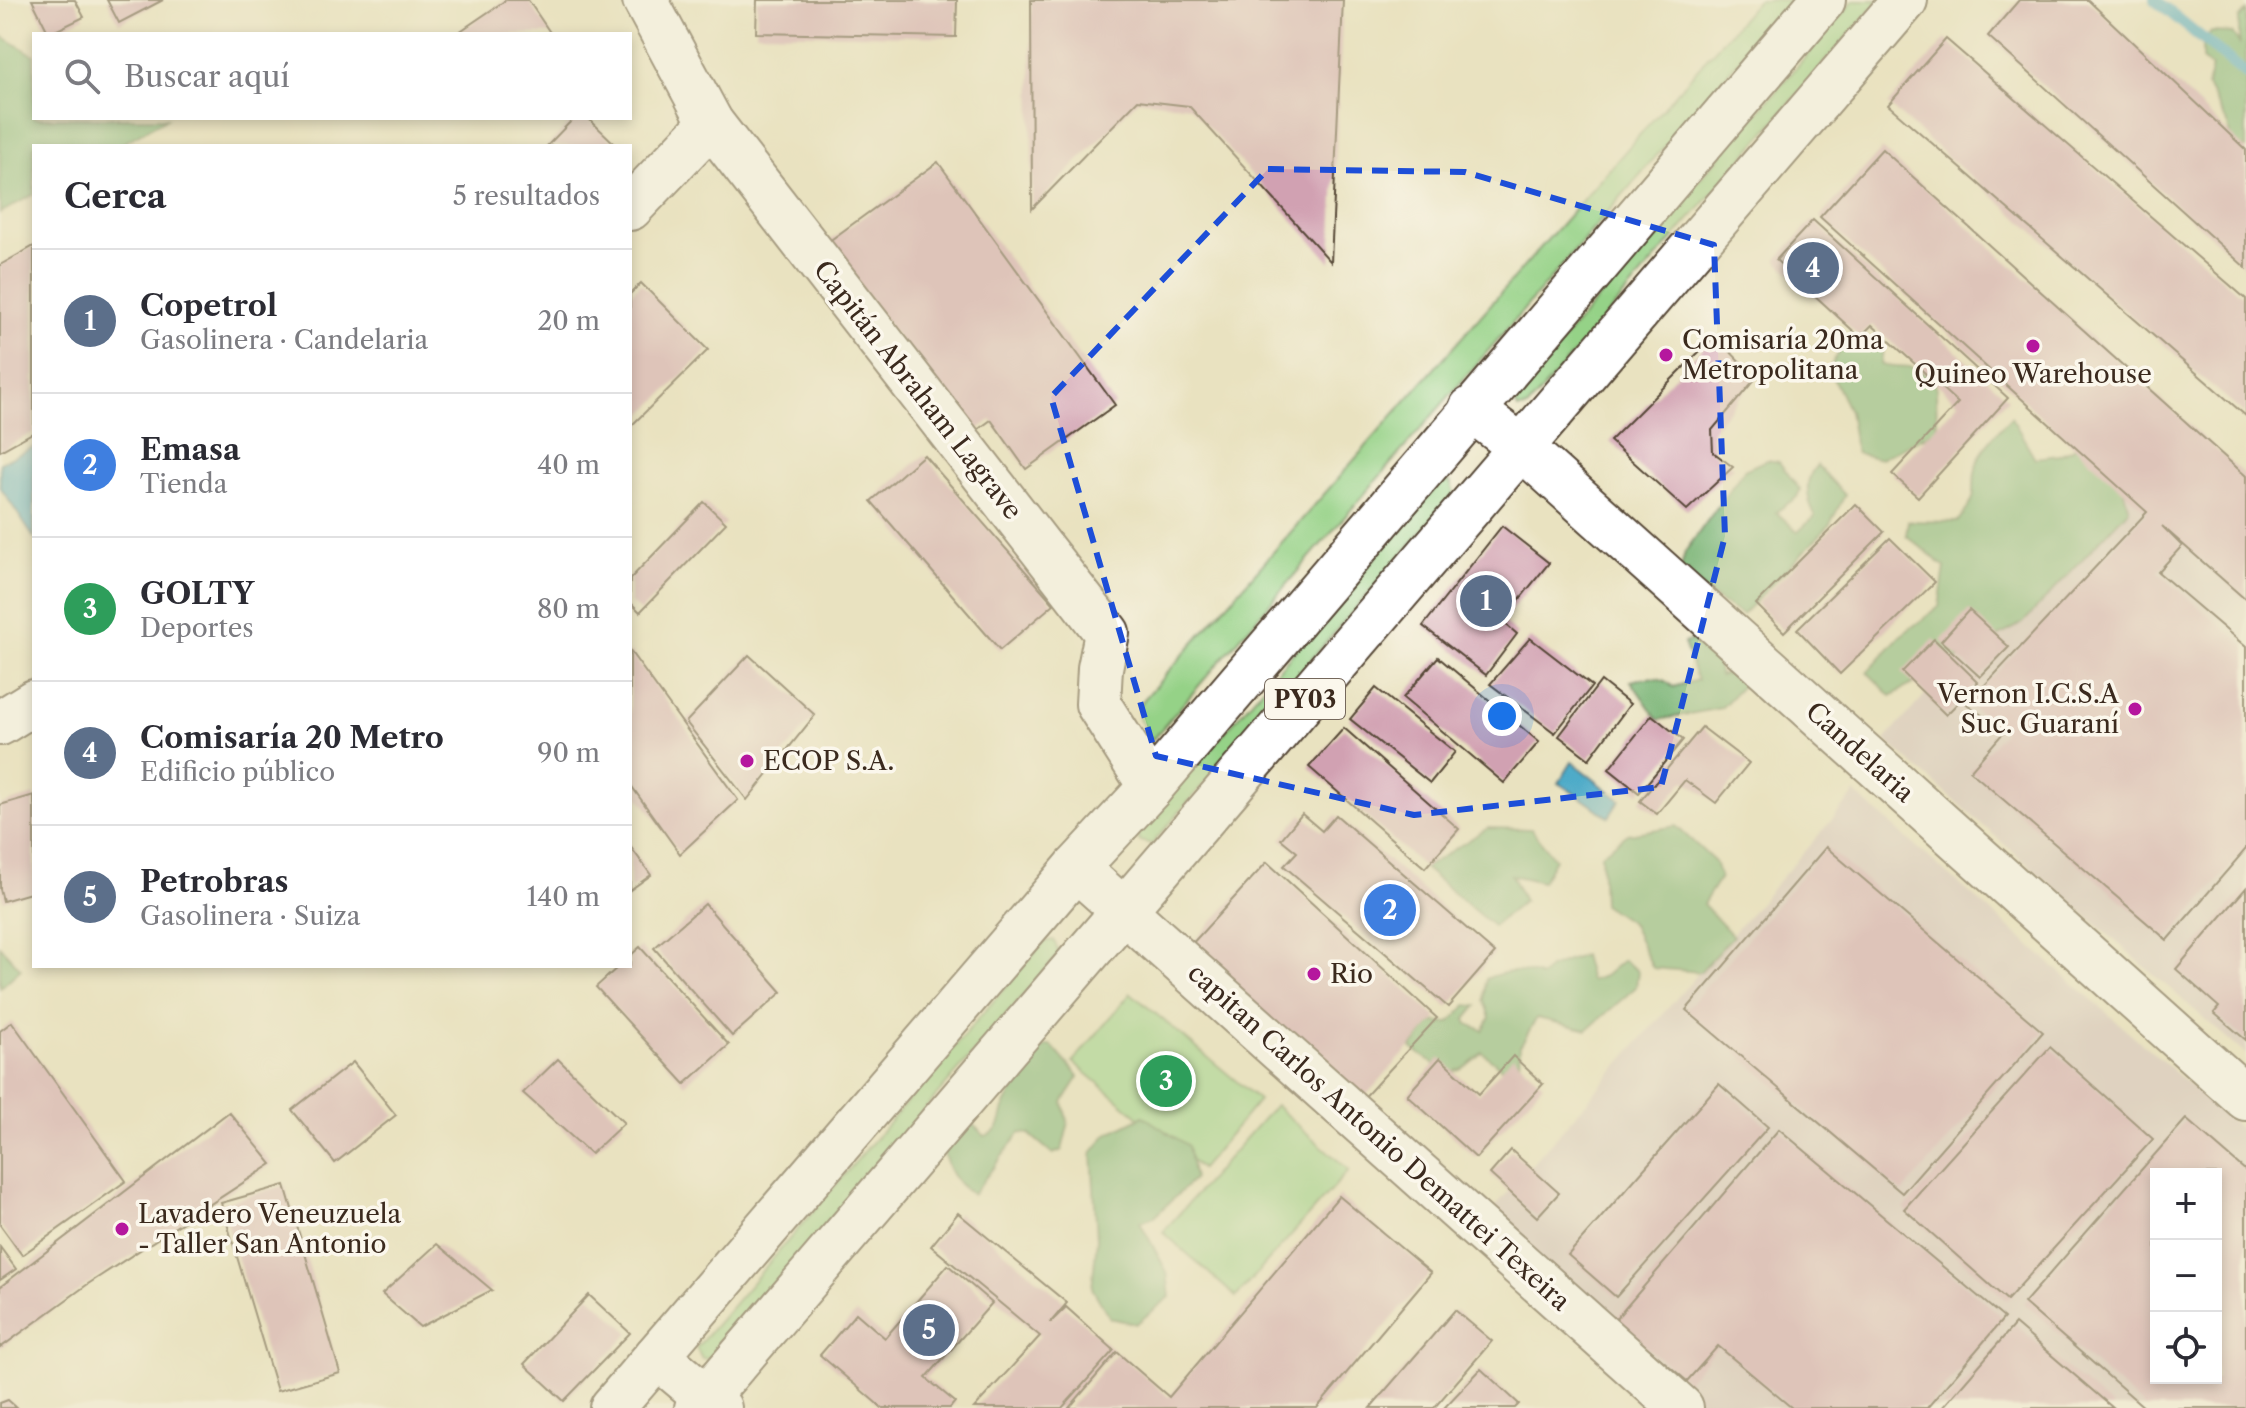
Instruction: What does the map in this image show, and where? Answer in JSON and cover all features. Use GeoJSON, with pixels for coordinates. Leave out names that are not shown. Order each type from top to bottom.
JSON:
{"type":"FeatureCollection","features":[{"type":"Feature","properties":{"kind":"main road","name":"Capitán Abraham Lagrave"},"geometry":{"type":"LineString","coordinates":[[645,0],[711,123],[1107,633],[1100,668],[1098,704],[1151,787]]}},
{"type":"Feature","properties":{"kind":"main road","name":"PY03"},"geometry":{"type":"LineString","coordinates":[[612,1408],[1076,868],[1151,787],[1823,0]]}},
{"type":"Feature","properties":{"kind":"main road","name":"PY03"},"geometry":{"type":"LineString","coordinates":[[707,1405],[1125,909],[1905,0]]}},
{"type":"Feature","properties":{"kind":"main road"},"geometry":{"type":"LineString","coordinates":[[632,206],[711,123]]}},
{"type":"Feature","properties":{"kind":"main road","name":"Candelaria"},"geometry":{"type":"LineString","coordinates":[[1471,409],[1521,447],[2246,1098]]}},
{"type":"Feature","properties":{"kind":"main road"},"geometry":{"type":"LineString","coordinates":[[0,723],[32,703]]}},
{"type":"Feature","properties":{"kind":"main road","name":"capitan Carlos Antonio Demattei Texeira"},"geometry":{"type":"LineString","coordinates":[[1076,868],[1681,1408]]}},
{"type":"Feature","properties":{"kind":"main road"},"geometry":{"type":"LineString","coordinates":[[657,1356],[707,1405]]}},
{"type":"Feature","properties":{"kind":"highlighted area"},"geometry":{"type":"Polygon","coordinates":[[[1268,169],[1465,172],[1714,245],[1725,536],[1661,787],[1414,815],[1156,756],[1051,397],[1268,169]]]}},
{"type":"Feature","properties":{"kind":"shaded area"},"geometry":{"type":"Polygon","coordinates":[[[2140,452],[2246,544],[2246,1055],[1885,740],[2140,452]]]}},
{"type":"Feature","properties":{"kind":"shaded area"},"geometry":{"type":"Polygon","coordinates":[[[1855,793],[2246,1134],[2246,1408],[1700,1408],[1481,1223],[1855,793]]]}},
{"type":"Feature","properties":{"kind":"green space"},"geometry":{"type":"Polygon","coordinates":[[[1758,0],[1791,0],[1152,740],[1139,719],[1139,705],[1758,0]]]}},
{"type":"Feature","properties":{"kind":"green space"},"geometry":{"type":"Polygon","coordinates":[[[1854,0],[1879,0],[1527,408],[1518,409],[1513,398],[1854,0]]]}},
{"type":"Feature","properties":{"kind":"green space"},"geometry":{"type":"Polygon","coordinates":[[[2246,11],[2246,148],[2232,146],[2228,125],[2207,86],[2212,67],[2202,59],[2202,46],[2211,32],[2232,33],[2239,44],[2239,19],[2246,11]]]}},
{"type":"Feature","properties":{"kind":"green space"},"geometry":{"type":"Polygon","coordinates":[[[0,35],[32,54],[32,120],[164,120],[122,144],[32,144],[32,195],[0,213],[0,35]]]}},
{"type":"Feature","properties":{"kind":"green space"},"geometry":{"type":"Polygon","coordinates":[[[1847,335],[1871,339],[1883,348],[1881,365],[1911,367],[1932,377],[1936,388],[1937,430],[1880,459],[1856,453],[1849,411],[1829,370],[1847,335]]]}},
{"type":"Feature","properties":{"kind":"green space"},"geometry":{"type":"Polygon","coordinates":[[[2011,417],[2035,458],[2059,455],[2091,440],[2114,458],[2129,509],[2023,623],[1891,696],[1867,672],[1900,636],[1939,607],[1945,567],[1906,535],[1908,521],[1957,522],[1971,504],[1977,464],[1983,451],[2011,417]]]}},
{"type":"Feature","properties":{"kind":"green space"},"geometry":{"type":"Polygon","coordinates":[[[1766,460],[1779,462],[1800,490],[1797,497],[1776,512],[1798,532],[1815,516],[1808,483],[1817,465],[1845,495],[1829,526],[1742,615],[1679,576],[1685,552],[1744,470],[1766,460]]]}},
{"type":"Feature","properties":{"kind":"green space"},"geometry":{"type":"Polygon","coordinates":[[[1450,481],[1454,494],[1152,844],[1139,841],[1138,833],[1440,482],[1450,481]]]}},
{"type":"Feature","properties":{"kind":"green space"},"geometry":{"type":"Polygon","coordinates":[[[1697,638],[1717,664],[1720,676],[1741,667],[1744,684],[1721,708],[1658,720],[1631,681],[1658,678],[1673,687],[1697,680],[1684,643],[1697,638]]]}},
{"type":"Feature","properties":{"kind":"green space"},"geometry":{"type":"Polygon","coordinates":[[[1676,826],[1715,862],[1720,877],[1703,904],[1733,936],[1700,972],[1653,968],[1631,923],[1603,904],[1601,854],[1628,834],[1676,826]]]}},
{"type":"Feature","properties":{"kind":"green space"},"geometry":{"type":"Polygon","coordinates":[[[1488,828],[1531,829],[1555,859],[1542,882],[1511,875],[1524,901],[1493,926],[1424,868],[1488,828]]]}},
{"type":"Feature","properties":{"kind":"green space"},"geometry":{"type":"Polygon","coordinates":[[[1054,940],[1059,954],[710,1358],[702,1359],[696,1348],[1044,942],[1054,940]]]}},
{"type":"Feature","properties":{"kind":"green space"},"geometry":{"type":"Polygon","coordinates":[[[0,946],[21,969],[0,988],[0,946]]]}},
{"type":"Feature","properties":{"kind":"green space"},"geometry":{"type":"Polygon","coordinates":[[[1583,955],[1590,981],[1604,976],[1623,960],[1638,971],[1636,987],[1587,1030],[1537,1018],[1520,1046],[1519,1069],[1512,1077],[1482,1052],[1462,1068],[1447,1071],[1411,1048],[1432,1022],[1449,1023],[1467,1005],[1477,1006],[1466,1019],[1468,1024],[1483,1030],[1490,1018],[1484,1000],[1486,979],[1514,972],[1541,977],[1549,968],[1583,955]]]}},
{"type":"Feature","properties":{"kind":"green space"},"geometry":{"type":"Polygon","coordinates":[[[1131,993],[1259,1100],[1201,1169],[1073,1062],[1131,993]]]}},
{"type":"Feature","properties":{"kind":"green space"},"geometry":{"type":"Polygon","coordinates":[[[1052,1046],[1079,1077],[1063,1102],[1068,1126],[1062,1150],[1053,1154],[1029,1134],[1020,1133],[973,1194],[954,1177],[946,1161],[940,1134],[967,1119],[985,1136],[995,1131],[1007,1101],[1027,1071],[1020,1063],[1052,1046]]]}},
{"type":"Feature","properties":{"kind":"green space"},"geometry":{"type":"Polygon","coordinates":[[[1275,1105],[1349,1170],[1236,1297],[1163,1232],[1275,1105]]]}},
{"type":"Feature","properties":{"kind":"green space"},"geometry":{"type":"Polygon","coordinates":[[[1143,1116],[1188,1146],[1194,1179],[1154,1217],[1140,1222],[1167,1272],[1170,1297],[1136,1324],[1110,1318],[1092,1288],[1097,1239],[1092,1153],[1107,1134],[1143,1116]]]}},
{"type":"Feature","properties":{"kind":"water"},"geometry":{"type":"Polygon","coordinates":[[[32,448],[32,535],[0,487],[0,463],[32,448]]]}},
{"type":"Feature","properties":{"kind":"water"},"geometry":{"type":"Polygon","coordinates":[[[1572,762],[1620,800],[1609,817],[1559,783],[1572,762]]]}},
{"type":"Feature","properties":{"kind":"building"},"geometry":{"type":"Polygon","coordinates":[[[32,0],[75,0],[84,17],[48,32],[32,0]]]}},
{"type":"Feature","properties":{"kind":"building"},"geometry":{"type":"Polygon","coordinates":[[[107,0],[163,0],[119,23],[107,0]]]}},
{"type":"Feature","properties":{"kind":"building"},"geometry":{"type":"Polygon","coordinates":[[[506,0],[528,0],[550,32],[459,32],[506,0]]]}},
{"type":"Feature","properties":{"kind":"building"},"geometry":{"type":"Polygon","coordinates":[[[757,0],[957,0],[956,37],[756,33],[757,0]]]}},
{"type":"Feature","properties":{"kind":"building"},"geometry":{"type":"Polygon","coordinates":[[[1031,0],[1343,0],[1331,262],[1189,106],[1138,100],[1032,209],[1031,0]]]}},
{"type":"Feature","properties":{"kind":"building"},"geometry":{"type":"Polygon","coordinates":[[[2019,0],[2088,0],[2246,150],[2246,268],[1988,36],[2019,0]]]}},
{"type":"Feature","properties":{"kind":"building"},"geometry":{"type":"Polygon","coordinates":[[[1946,39],[2246,299],[2246,416],[1888,105],[1946,39]]]}},
{"type":"Feature","properties":{"kind":"building"},"geometry":{"type":"Polygon","coordinates":[[[572,120],[590,120],[615,144],[549,144],[572,120]]]}},
{"type":"Feature","properties":{"kind":"building"},"geometry":{"type":"Polygon","coordinates":[[[1882,149],[2246,476],[2246,600],[2162,526],[2182,546],[2158,572],[2246,647],[2246,849],[2167,940],[1970,771],[2004,732],[1967,704],[2147,512],[1820,217],[1882,149]]]}},
{"type":"Feature","properties":{"kind":"building"},"geometry":{"type":"Polygon","coordinates":[[[938,162],[1115,405],[1026,469],[991,420],[969,436],[828,242],[938,162]]]}},
{"type":"Feature","properties":{"kind":"building"},"geometry":{"type":"Polygon","coordinates":[[[1813,220],[2008,398],[1918,497],[1892,474],[1958,403],[1872,325],[1860,337],[1776,260],[1813,220]]]}},
{"type":"Feature","properties":{"kind":"building"},"geometry":{"type":"Polygon","coordinates":[[[32,247],[32,433],[0,451],[0,265],[32,247]]]}},
{"type":"Feature","properties":{"kind":"building"},"geometry":{"type":"Polygon","coordinates":[[[641,283],[708,350],[632,425],[632,292],[641,283]]]}},
{"type":"Feature","properties":{"kind":"building"},"geometry":{"type":"Polygon","coordinates":[[[1715,336],[1756,378],[1712,430],[1713,452],[1733,467],[1687,510],[1610,441],[1715,336]]]}},
{"type":"Feature","properties":{"kind":"building"},"geometry":{"type":"Polygon","coordinates":[[[924,455],[1054,604],[1000,650],[871,501],[924,455]]]}},
{"type":"Feature","properties":{"kind":"building"},"geometry":{"type":"Polygon","coordinates":[[[704,502],[726,523],[640,612],[632,604],[632,577],[704,502]]]}},
{"type":"Feature","properties":{"kind":"building"},"geometry":{"type":"Polygon","coordinates":[[[1856,504],[1884,532],[1784,632],[1756,604],[1856,504]]]}},
{"type":"Feature","properties":{"kind":"building"},"geometry":{"type":"Polygon","coordinates":[[[1502,526],[1549,563],[1502,621],[1517,634],[1486,675],[1423,626],[1502,526]]]}},
{"type":"Feature","properties":{"kind":"building"},"geometry":{"type":"Polygon","coordinates":[[[1890,538],[1935,582],[1840,674],[1797,629],[1890,538]]]}},
{"type":"Feature","properties":{"kind":"building"},"geometry":{"type":"Polygon","coordinates":[[[1969,610],[2009,647],[1980,677],[1941,641],[1969,610]]]}},
{"type":"Feature","properties":{"kind":"building"},"geometry":{"type":"Polygon","coordinates":[[[1530,638],[1592,686],[1555,733],[1490,684],[1530,638]]]}},
{"type":"Feature","properties":{"kind":"building"},"geometry":{"type":"Polygon","coordinates":[[[1934,639],[1978,682],[1946,715],[1902,672],[1934,639]]]}},
{"type":"Feature","properties":{"kind":"building"},"geometry":{"type":"Polygon","coordinates":[[[632,654],[738,800],[680,854],[632,787],[632,654]]]}},
{"type":"Feature","properties":{"kind":"building","name":"ECOP S.A."},"geometry":{"type":"Polygon","coordinates":[[[749,655],[815,715],[747,800],[686,722],[749,655]]]}},
{"type":"Feature","properties":{"kind":"building"},"geometry":{"type":"Polygon","coordinates":[[[1438,657],[1539,742],[1504,783],[1403,698],[1438,657]]]}},
{"type":"Feature","properties":{"kind":"building"},"geometry":{"type":"Polygon","coordinates":[[[1601,681],[1630,704],[1589,759],[1559,736],[1601,681]]]}},
{"type":"Feature","properties":{"kind":"building"},"geometry":{"type":"Polygon","coordinates":[[[1376,688],[1455,752],[1430,783],[1350,719],[1376,688]]]}},
{"type":"Feature","properties":{"kind":"building"},"geometry":{"type":"Polygon","coordinates":[[[1652,715],[1683,740],[1639,793],[1609,769],[1652,715]]]}},
{"type":"Feature","properties":{"kind":"building"},"geometry":{"type":"Polygon","coordinates":[[[1702,727],[1749,763],[1716,803],[1685,780],[1657,814],[1640,801],[1702,727]]]}},
{"type":"Feature","properties":{"kind":"building"},"geometry":{"type":"Polygon","coordinates":[[[1344,728],[1459,829],[1425,868],[1309,767],[1344,728]]]}},
{"type":"Feature","properties":{"kind":"building"},"geometry":{"type":"Polygon","coordinates":[[[32,796],[32,893],[3,901],[0,889],[0,805],[32,796]]]}},
{"type":"Feature","properties":{"kind":"building"},"geometry":{"type":"Polygon","coordinates":[[[1302,814],[1322,831],[1336,815],[1495,953],[1448,1007],[1284,866],[1297,852],[1281,839],[1302,814]]]}},
{"type":"Feature","properties":{"kind":"building"},"geometry":{"type":"Polygon","coordinates":[[[1826,847],[2043,1032],[1902,1193],[1686,1010],[1826,847]]]}},
{"type":"Feature","properties":{"kind":"building"},"geometry":{"type":"Polygon","coordinates":[[[632,849],[651,875],[632,889],[632,849]]]}},
{"type":"Feature","properties":{"kind":"building"},"geometry":{"type":"Polygon","coordinates":[[[1267,862],[1437,1018],[1360,1102],[1189,947],[1267,862]]]}},
{"type":"Feature","properties":{"kind":"building"},"geometry":{"type":"Polygon","coordinates":[[[2246,888],[2246,1040],[2214,1013],[2219,1007],[2176,969],[2246,888]]]}},
{"type":"Feature","properties":{"kind":"building"},"geometry":{"type":"Polygon","coordinates":[[[705,904],[782,992],[732,1036],[654,948],[705,904]]]}},
{"type":"Feature","properties":{"kind":"building"},"geometry":{"type":"Polygon","coordinates":[[[640,947],[729,1045],[685,1084],[596,987],[617,968],[632,968],[632,954],[640,947]]]}},
{"type":"Feature","properties":{"kind":"building"},"geometry":{"type":"Polygon","coordinates":[[[12,1022],[126,1181],[22,1255],[0,1225],[0,1031],[12,1022]]]}},
{"type":"Feature","properties":{"kind":"building"},"geometry":{"type":"Polygon","coordinates":[[[2050,1047],[2153,1139],[2007,1300],[1904,1209],[2050,1047]]]}},
{"type":"Feature","properties":{"kind":"building"},"geometry":{"type":"Polygon","coordinates":[[[1513,1056],[1543,1084],[1476,1158],[1407,1095],[1440,1058],[1479,1094],[1513,1056]]]}},
{"type":"Feature","properties":{"kind":"building"},"geometry":{"type":"Polygon","coordinates":[[[558,1059],[624,1123],[591,1154],[523,1093],[558,1059]]]}},
{"type":"Feature","properties":{"kind":"building"},"geometry":{"type":"Polygon","coordinates":[[[353,1062],[396,1115],[335,1163],[292,1110],[353,1062]]]}},
{"type":"Feature","properties":{"kind":"building"},"geometry":{"type":"Polygon","coordinates":[[[1719,1084],[1768,1127],[1616,1297],[1568,1255],[1719,1084]]]}},
{"type":"Feature","properties":{"kind":"building"},"geometry":{"type":"Polygon","coordinates":[[[229,1112],[272,1164],[88,1284],[0,1348],[0,1287],[229,1112]]]}},
{"type":"Feature","properties":{"kind":"building"},"geometry":{"type":"Polygon","coordinates":[[[2186,1119],[2246,1171],[2246,1408],[2145,1408],[2024,1303],[2186,1119]]]}},
{"type":"Feature","properties":{"kind":"building"},"geometry":{"type":"Polygon","coordinates":[[[1779,1129],[2004,1318],[1927,1408],[1792,1408],[1718,1346],[1687,1381],[1615,1320],[1779,1129]]]}},
{"type":"Feature","properties":{"kind":"building"},"geometry":{"type":"Polygon","coordinates":[[[1511,1150],[1559,1193],[1537,1217],[1490,1174],[1511,1150]]]}},
{"type":"Feature","properties":{"kind":"building"},"geometry":{"type":"Polygon","coordinates":[[[285,1185],[340,1373],[277,1391],[221,1203],[285,1185]]]}},
{"type":"Feature","properties":{"kind":"building"},"geometry":{"type":"Polygon","coordinates":[[[1339,1196],[1431,1273],[1317,1408],[1069,1408],[1117,1352],[1169,1397],[1339,1196]]]}},
{"type":"Feature","properties":{"kind":"building"},"geometry":{"type":"Polygon","coordinates":[[[958,1213],[1067,1303],[1050,1323],[1066,1307],[1114,1350],[1062,1408],[974,1408],[1040,1336],[931,1246],[958,1213]]]}},
{"type":"Feature","properties":{"kind":"building"},"geometry":{"type":"Polygon","coordinates":[[[437,1244],[492,1290],[420,1327],[382,1294],[437,1244]]]}},
{"type":"Feature","properties":{"kind":"building"},"geometry":{"type":"Polygon","coordinates":[[[0,1247],[16,1269],[0,1280],[0,1247]]]}},
{"type":"Feature","properties":{"kind":"building"},"geometry":{"type":"Polygon","coordinates":[[[948,1265],[992,1303],[926,1378],[955,1402],[950,1408],[882,1408],[820,1355],[856,1313],[885,1338],[948,1265]]]}},
{"type":"Feature","properties":{"kind":"building"},"geometry":{"type":"Polygon","coordinates":[[[589,1295],[630,1333],[564,1401],[524,1364],[589,1295]]]}},
{"type":"Feature","properties":{"kind":"building"},"geometry":{"type":"Polygon","coordinates":[[[1455,1310],[1492,1341],[1434,1408],[1370,1408],[1455,1310]]]}},
{"type":"Feature","properties":{"kind":"building"},"geometry":{"type":"Polygon","coordinates":[[[2015,1324],[2113,1408],[1942,1408],[2015,1324]]]}},
{"type":"Feature","properties":{"kind":"building"},"geometry":{"type":"Polygon","coordinates":[[[1481,1369],[1519,1404],[1515,1408],[1444,1408],[1481,1369]]]}},
{"type":"Feature","properties":{"kind":"building"},"geometry":{"type":"Polygon","coordinates":[[[8,1400],[17,1408],[0,1408],[0,1403],[8,1400]]]}},
{"type":"Feature","properties":{"kind":"waterway"},"geometry":{"type":"LineString","coordinates":[[2155,0],[2246,74]]}},
{"type":"Feature","properties":{"kind":"place","name":"Comisaría 20 Metro"},"geometry":{"type":"Point","coordinates":[1813,268]}},
{"type":"Feature","properties":{"kind":"place","name":"Quineo Warehouse"},"geometry":{"type":"Point","coordinates":[2033,346]}},
{"type":"Feature","properties":{"kind":"place","name":"Comisaría 20ma Metropolitana"},"geometry":{"type":"Point","coordinates":[1666,355]}},
{"type":"Feature","properties":{"kind":"place","name":"Copetrol"},"geometry":{"type":"Point","coordinates":[1486,601]}},
{"type":"Feature","properties":{"kind":"place","name":"Vernon I.C.S.A Suc. Guaraní"},"geometry":{"type":"Point","coordinates":[2135,709]}},
{"type":"Feature","properties":{"kind":"place","name":"ECOP S.A."},"geometry":{"type":"Point","coordinates":[747,761]}},
{"type":"Feature","properties":{"kind":"place","name":"Emasa"},"geometry":{"type":"Point","coordinates":[1390,910]}},
{"type":"Feature","properties":{"kind":"place","name":"Rio"},"geometry":{"type":"Point","coordinates":[1314,974]}},
{"type":"Feature","properties":{"kind":"place","name":"GOLTY"},"geometry":{"type":"Point","coordinates":[1166,1081]}},
{"type":"Feature","properties":{"kind":"place","name":"Lavadero Veneuzuela - Taller San Antonio"},"geometry":{"type":"Point","coordinates":[122,1229]}},
{"type":"Feature","properties":{"kind":"place","name":"Petrobras"},"geometry":{"type":"Point","coordinates":[929,1330]}}]}
